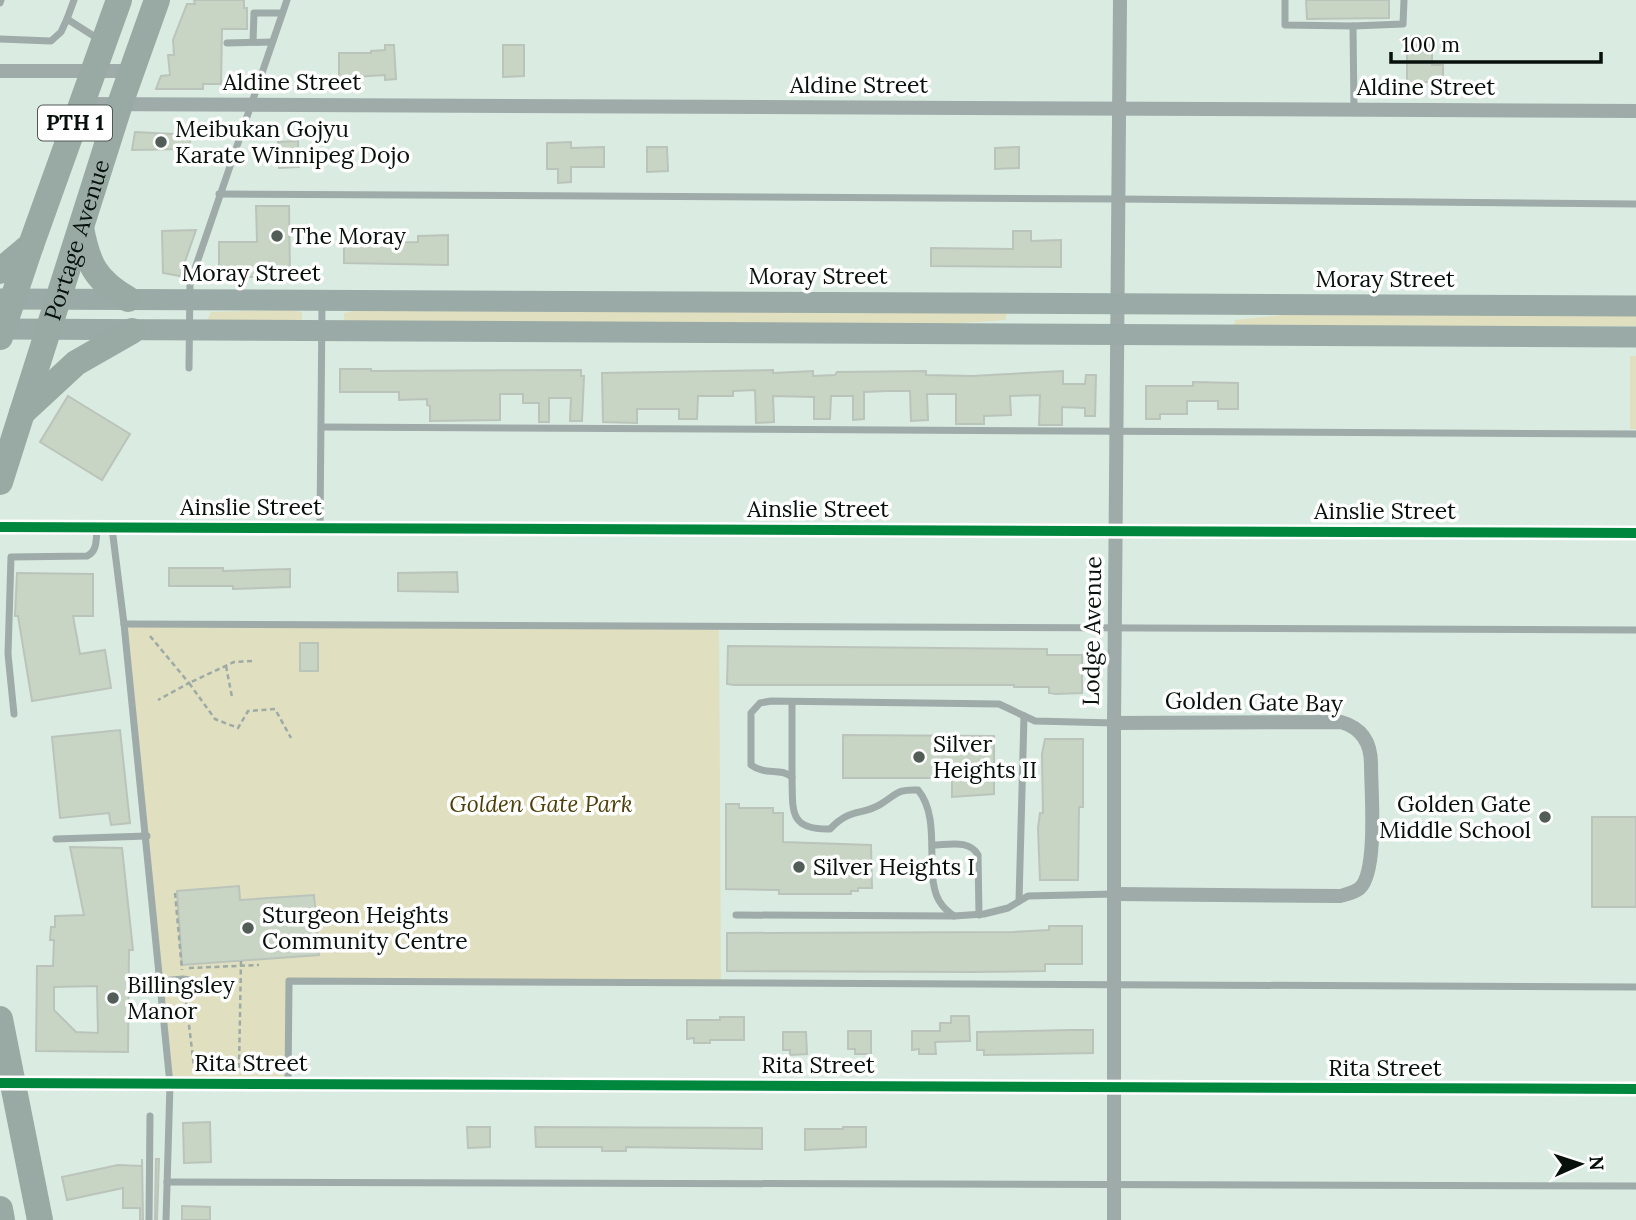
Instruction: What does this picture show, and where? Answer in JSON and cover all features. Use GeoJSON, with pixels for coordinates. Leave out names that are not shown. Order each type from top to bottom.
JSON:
{"type":"FeatureCollection","features":[{"type":"Feature","properties":{"kind":"highway","name":"Portage Avenue"},"geometry":{"type":"LineString","coordinates":[[1,332],[7,299],[30,245],[119,0]]}},
{"type":"Feature","properties":{"kind":"highway","name":"Portage Avenue"},"geometry":{"type":"LineString","coordinates":[[0,482],[120,104],[157,0]]}},
{"type":"Feature","properties":{"kind":"highway"},"geometry":{"type":"LineString","coordinates":[[81,228],[86,253],[98,275],[108,288],[128,299]]}},
{"type":"Feature","properties":{"kind":"highway"},"geometry":{"type":"LineString","coordinates":[[0,271],[30,245]]}},
{"type":"Feature","properties":{"kind":"highway"},"geometry":{"type":"LineString","coordinates":[[21,414],[76,363],[132,331]]}},
{"type":"Feature","properties":{"kind":"highway"},"geometry":{"type":"LineString","coordinates":[[0,1019],[6,1083],[40,1220]]}},
{"type":"Feature","properties":{"kind":"highway"},"geometry":{"type":"LineString","coordinates":[[0,1209],[2,1220]]}},
{"type":"Feature","properties":{"kind":"main road","name":"Moray Street"},"geometry":{"type":"LineString","coordinates":[[7,299],[1636,306]]}},
{"type":"Feature","properties":{"kind":"main road"},"geometry":{"type":"LineString","coordinates":[[1,332],[188,330],[1636,337]]}},
{"type":"Feature","properties":{"kind":"street","name":"Lodge Avenue"},"geometry":{"type":"LineString","coordinates":[[1114,1220],[1114,723],[1120,0]]}},
{"type":"Feature","properties":{"kind":"street"},"geometry":{"type":"LineString","coordinates":[[0,71],[132,71]]}},
{"type":"Feature","properties":{"kind":"street","name":"Aldine Street"},"geometry":{"type":"LineString","coordinates":[[82,104],[1636,111]]}},
{"type":"Feature","properties":{"kind":"street","name":"Ainslie Street"},"geometry":{"type":"LineString","coordinates":[[0,527],[1636,533]]}},
{"type":"Feature","properties":{"kind":"street","name":"Golden Gate Bay"},"geometry":{"type":"LineString","coordinates":[[1114,723],[1341,722],[1356,728],[1369,745],[1371,867],[1360,889],[1340,896],[1114,894]]}},
{"type":"Feature","properties":{"kind":"street","name":"Rita Street"},"geometry":{"type":"LineString","coordinates":[[6,1083],[1636,1090]]}},
{"type":"Feature","properties":{"kind":"lane"},"geometry":{"type":"LineString","coordinates":[[0,39],[51,41],[61,32],[74,0]]}},
{"type":"Feature","properties":{"kind":"lane"},"geometry":{"type":"LineString","coordinates":[[189,368],[190,283],[287,0]]}},
{"type":"Feature","properties":{"kind":"lane"},"geometry":{"type":"LineString","coordinates":[[1284,0],[1285,25],[1353,26],[1403,24],[1404,0]]}},
{"type":"Feature","properties":{"kind":"lane"},"geometry":{"type":"LineString","coordinates":[[253,42],[254,13],[282,13]]}},
{"type":"Feature","properties":{"kind":"lane"},"geometry":{"type":"LineString","coordinates":[[67,19],[104,42]]}},
{"type":"Feature","properties":{"kind":"lane"},"geometry":{"type":"LineString","coordinates":[[1353,26],[1354,110]]}},
{"type":"Feature","properties":{"kind":"lane"},"geometry":{"type":"LineString","coordinates":[[227,43],[272,42]]}},
{"type":"Feature","properties":{"kind":"lane"},"geometry":{"type":"LineString","coordinates":[[219,194],[1636,204]]}},
{"type":"Feature","properties":{"kind":"lane"},"geometry":{"type":"LineString","coordinates":[[320,528],[322,300]]}},
{"type":"Feature","properties":{"kind":"lane"},"geometry":{"type":"LineString","coordinates":[[322,427],[1636,434]]}},
{"type":"Feature","properties":{"kind":"lane"},"geometry":{"type":"LineString","coordinates":[[104,527],[124,624],[161,981],[170,1084],[166,1220]]}},
{"type":"Feature","properties":{"kind":"lane"},"geometry":{"type":"LineString","coordinates":[[14,714],[8,654],[11,557],[87,556],[92,553],[104,527]]}},
{"type":"Feature","properties":{"kind":"lane"},"geometry":{"type":"LineString","coordinates":[[124,624],[1636,630]]}},
{"type":"Feature","properties":{"kind":"lane"},"geometry":{"type":"LineString","coordinates":[[792,702],[793,812],[800,822],[812,829],[830,829],[841,817],[880,805],[893,794],[905,789],[918,790],[926,800],[934,885],[941,904],[954,916]]}},
{"type":"Feature","properties":{"kind":"lane"},"geometry":{"type":"LineString","coordinates":[[793,776],[786,772],[760,771],[751,765],[751,713],[760,703],[999,704],[1035,722],[1114,723]]}},
{"type":"Feature","properties":{"kind":"lane"},"geometry":{"type":"LineString","coordinates":[[1019,901],[1024,716]]}},
{"type":"Feature","properties":{"kind":"lane"},"geometry":{"type":"LineString","coordinates":[[55,839],[147,836]]}},
{"type":"Feature","properties":{"kind":"lane"},"geometry":{"type":"LineString","coordinates":[[932,845],[967,844],[975,848],[978,855],[979,915]]}},
{"type":"Feature","properties":{"kind":"lane"},"geometry":{"type":"LineString","coordinates":[[736,915],[979,915],[1008,908],[1028,896],[1114,894]]}},
{"type":"Feature","properties":{"kind":"lane"},"geometry":{"type":"LineString","coordinates":[[161,981],[183,979],[215,984]]}},
{"type":"Feature","properties":{"kind":"lane"},"geometry":{"type":"LineString","coordinates":[[288,1084],[289,981],[1636,987]]}},
{"type":"Feature","properties":{"kind":"lane"},"geometry":{"type":"LineString","coordinates":[[149,1220],[150,1116]]}},
{"type":"Feature","properties":{"kind":"lane"},"geometry":{"type":"LineString","coordinates":[[167,1182],[1636,1186]]}},
{"type":"Feature","properties":{"kind":"path"},"geometry":{"type":"LineString","coordinates":[[150,636],[215,719],[238,728],[248,710],[275,709],[291,738]]}},
{"type":"Feature","properties":{"kind":"path"},"geometry":{"type":"LineString","coordinates":[[158,700],[226,665],[251,661]]}},
{"type":"Feature","properties":{"kind":"path"},"geometry":{"type":"LineString","coordinates":[[226,665],[232,697]]}},
{"type":"Feature","properties":{"kind":"path"},"geometry":{"type":"LineString","coordinates":[[239,1068],[241,963]]}},
{"type":"Feature","properties":{"kind":"path"},"geometry":{"type":"LineString","coordinates":[[182,969],[241,963],[260,965]]}},
{"type":"Feature","properties":{"kind":"green space"},"geometry":{"type":"Polygon","coordinates":[[[211,312],[302,312],[302,320],[207,321],[211,312]]]}},
{"type":"Feature","properties":{"kind":"green space"},"geometry":{"type":"Polygon","coordinates":[[[1007,312],[1006,320],[945,324],[344,321],[344,313],[1007,312]]]}},
{"type":"Feature","properties":{"kind":"green space"},"geometry":{"type":"Polygon","coordinates":[[[1293,314],[1636,316],[1636,326],[1234,326],[1235,320],[1293,314]]]}},
{"type":"Feature","properties":{"kind":"green space"},"geometry":{"type":"Polygon","coordinates":[[[1630,356],[1636,356],[1636,429],[1630,429],[1630,356]]]}},
{"type":"Feature","properties":{"kind":"green space","name":"Golden Gate Park"},"geometry":{"type":"Polygon","coordinates":[[[124,624],[719,626],[721,984],[289,981],[288,1084],[170,1084],[124,624]]]}},
{"type":"Feature","properties":{"kind":"building"},"geometry":{"type":"Polygon","coordinates":[[[194,0],[244,0],[244,8],[247,8],[247,29],[222,29],[221,84],[203,84],[203,89],[156,89],[161,76],[170,75],[168,55],[174,55],[173,40],[187,4],[195,4],[194,0]]]}},
{"type":"Feature","properties":{"kind":"building"},"geometry":{"type":"Polygon","coordinates":[[[1306,0],[1389,0],[1389,18],[1307,19],[1306,0]]]}},
{"type":"Feature","properties":{"kind":"building"},"geometry":{"type":"Polygon","coordinates":[[[385,45],[394,45],[396,79],[385,80],[385,75],[339,78],[339,53],[371,53],[385,50],[385,45]]]}},
{"type":"Feature","properties":{"kind":"building"},"geometry":{"type":"Polygon","coordinates":[[[503,45],[524,45],[524,76],[503,77],[503,45]]]}},
{"type":"Feature","properties":{"kind":"building"},"geometry":{"type":"Polygon","coordinates":[[[1407,45],[1432,45],[1432,65],[1443,65],[1443,82],[1407,82],[1407,45]]]}},
{"type":"Feature","properties":{"kind":"building","name":"Meibukan Gojyu Karate Winnipeg Dojo"},"geometry":{"type":"Polygon","coordinates":[[[135,132],[192,135],[188,149],[132,150],[135,132]]]}},
{"type":"Feature","properties":{"kind":"building"},"geometry":{"type":"Polygon","coordinates":[[[298,141],[299,167],[279,168],[278,142],[298,141]]]}},
{"type":"Feature","properties":{"kind":"building"},"geometry":{"type":"Polygon","coordinates":[[[571,142],[571,148],[604,147],[604,167],[571,167],[571,182],[558,183],[558,169],[547,169],[547,143],[571,142]]]}},
{"type":"Feature","properties":{"kind":"building"},"geometry":{"type":"Polygon","coordinates":[[[647,147],[667,147],[668,171],[647,172],[647,147]]]}},
{"type":"Feature","properties":{"kind":"building"},"geometry":{"type":"Polygon","coordinates":[[[1019,147],[1019,168],[995,169],[995,148],[1019,147]]]}},
{"type":"Feature","properties":{"kind":"building","name":"The Moray"},"geometry":{"type":"Polygon","coordinates":[[[256,206],[289,206],[290,277],[227,277],[227,271],[219,271],[219,242],[257,242],[256,206]]]}},
{"type":"Feature","properties":{"kind":"building"},"geometry":{"type":"Polygon","coordinates":[[[196,230],[180,276],[163,273],[162,231],[196,230]]]}},
{"type":"Feature","properties":{"kind":"building"},"geometry":{"type":"Polygon","coordinates":[[[1013,231],[1031,231],[1031,241],[1061,240],[1061,267],[931,266],[931,248],[1013,249],[1013,231]]]}},
{"type":"Feature","properties":{"kind":"building"},"geometry":{"type":"Polygon","coordinates":[[[448,235],[448,265],[344,263],[344,243],[418,242],[418,236],[448,235]]]}},
{"type":"Feature","properties":{"kind":"building"},"geometry":{"type":"Polygon","coordinates":[[[340,369],[581,370],[581,376],[584,376],[582,421],[570,421],[571,398],[549,398],[549,422],[539,422],[539,403],[523,403],[523,394],[500,394],[500,420],[430,421],[427,399],[399,400],[399,392],[340,392],[340,369]]]}},
{"type":"Feature","properties":{"kind":"building"},"geometry":{"type":"Polygon","coordinates":[[[773,370],[773,373],[813,371],[813,376],[835,375],[837,372],[926,371],[926,375],[972,376],[1063,371],[1063,384],[1085,384],[1086,375],[1096,375],[1095,416],[1085,416],[1085,408],[1062,407],[1062,425],[1039,425],[1040,395],[1010,396],[1011,415],[984,416],[984,424],[956,424],[956,394],[927,394],[928,420],[911,421],[910,391],[887,391],[864,392],[864,419],[853,420],[853,396],[831,396],[830,419],[814,419],[814,397],[773,396],[774,422],[756,423],[755,390],[733,391],[733,396],[698,396],[697,419],[679,419],[679,409],[637,409],[637,423],[603,422],[602,373],[773,370]]]}},
{"type":"Feature","properties":{"kind":"building"},"geometry":{"type":"Polygon","coordinates":[[[1193,382],[1238,383],[1238,409],[1218,409],[1218,401],[1187,401],[1187,414],[1160,414],[1160,419],[1146,419],[1146,386],[1193,386],[1193,382]]]}},
{"type":"Feature","properties":{"kind":"building"},"geometry":{"type":"Polygon","coordinates":[[[68,396],[130,434],[102,480],[40,442],[68,396]]]}},
{"type":"Feature","properties":{"kind":"building"},"geometry":{"type":"Polygon","coordinates":[[[169,568],[223,568],[223,571],[290,569],[290,587],[233,589],[233,586],[169,586],[169,568]]]}},
{"type":"Feature","properties":{"kind":"building"},"geometry":{"type":"Polygon","coordinates":[[[457,572],[458,592],[398,591],[398,573],[457,572]]]}},
{"type":"Feature","properties":{"kind":"building"},"geometry":{"type":"Polygon","coordinates":[[[17,573],[93,574],[93,616],[73,616],[80,654],[105,650],[111,688],[32,701],[18,616],[15,616],[17,573]]]}},
{"type":"Feature","properties":{"kind":"building"},"geometry":{"type":"Polygon","coordinates":[[[300,643],[318,643],[318,671],[300,671],[300,643]]]}},
{"type":"Feature","properties":{"kind":"building"},"geometry":{"type":"Polygon","coordinates":[[[728,646],[1047,649],[1047,655],[1082,655],[1082,693],[1056,694],[1049,693],[1049,687],[1014,685],[734,685],[727,684],[728,646]]]}},
{"type":"Feature","properties":{"kind":"building"},"geometry":{"type":"Polygon","coordinates":[[[120,730],[130,823],[111,825],[109,813],[60,818],[52,737],[120,730]]]}},
{"type":"Feature","properties":{"kind":"building","name":"Silver Heights II"},"geometry":{"type":"Polygon","coordinates":[[[843,735],[994,736],[994,794],[952,797],[952,778],[843,778],[843,735]]]}},
{"type":"Feature","properties":{"kind":"building"},"geometry":{"type":"Polygon","coordinates":[[[1045,739],[1083,739],[1083,807],[1079,807],[1078,880],[1040,880],[1038,828],[1040,813],[1043,813],[1042,754],[1045,739]]]}},
{"type":"Feature","properties":{"kind":"building","name":"Silver Heights I"},"geometry":{"type":"Polygon","coordinates":[[[726,804],[739,804],[739,808],[773,808],[773,813],[783,813],[783,842],[871,845],[872,888],[858,888],[858,891],[851,891],[851,894],[779,894],[779,890],[726,889],[726,804]]]}},
{"type":"Feature","properties":{"kind":"building"},"geometry":{"type":"Polygon","coordinates":[[[1592,817],[1636,817],[1636,907],[1592,907],[1592,817]]]}},
{"type":"Feature","properties":{"kind":"building"},"geometry":{"type":"Polygon","coordinates":[[[70,847],[122,848],[133,950],[129,950],[128,1052],[36,1051],[37,966],[53,966],[54,940],[50,940],[51,927],[55,927],[55,916],[84,915],[70,847]],[[97,986],[54,987],[54,1010],[76,1032],[98,1033],[97,986]]]}},
{"type":"Feature","properties":{"kind":"building","name":"Sturgeon Heights Community Centre"},"geometry":{"type":"Polygon","coordinates":[[[239,886],[240,900],[314,895],[319,955],[182,965],[177,891],[239,886]]]}},
{"type":"Feature","properties":{"kind":"building"},"geometry":{"type":"Polygon","coordinates":[[[1049,926],[1082,926],[1082,964],[1045,964],[1045,971],[727,971],[727,933],[1013,932],[1049,930],[1049,926]]]}},
{"type":"Feature","properties":{"kind":"building"},"geometry":{"type":"Polygon","coordinates":[[[951,1016],[969,1016],[970,1041],[935,1042],[936,1054],[919,1054],[919,1049],[912,1050],[912,1031],[940,1031],[940,1023],[951,1023],[951,1016]]]}},
{"type":"Feature","properties":{"kind":"building"},"geometry":{"type":"Polygon","coordinates":[[[720,1017],[744,1017],[744,1040],[694,1043],[694,1038],[687,1039],[687,1020],[720,1020],[720,1017]]]}},
{"type":"Feature","properties":{"kind":"building"},"geometry":{"type":"Polygon","coordinates":[[[1093,1030],[1093,1053],[984,1055],[984,1050],[977,1050],[977,1032],[1093,1030]]]}},
{"type":"Feature","properties":{"kind":"building"},"geometry":{"type":"Polygon","coordinates":[[[848,1031],[871,1031],[871,1054],[855,1054],[855,1049],[848,1049],[848,1031]]]}},
{"type":"Feature","properties":{"kind":"building"},"geometry":{"type":"Polygon","coordinates":[[[783,1032],[806,1032],[807,1054],[790,1055],[790,1050],[783,1050],[783,1032]]]}},
{"type":"Feature","properties":{"kind":"building"},"geometry":{"type":"Polygon","coordinates":[[[210,1122],[211,1162],[184,1163],[183,1123],[210,1122]]]}},
{"type":"Feature","properties":{"kind":"building"},"geometry":{"type":"Polygon","coordinates":[[[467,1127],[490,1127],[490,1147],[468,1148],[467,1127]]]}},
{"type":"Feature","properties":{"kind":"building"},"geometry":{"type":"Polygon","coordinates":[[[535,1127],[762,1128],[762,1149],[626,1147],[626,1151],[602,1151],[602,1147],[536,1147],[535,1127]]]}},
{"type":"Feature","properties":{"kind":"building"},"geometry":{"type":"Polygon","coordinates":[[[866,1127],[866,1147],[805,1150],[805,1129],[866,1127]]]}},
{"type":"Feature","properties":{"kind":"building"},"geometry":{"type":"Polygon","coordinates":[[[142,1159],[143,1220],[140,1220],[140,1208],[123,1208],[123,1188],[67,1200],[62,1177],[118,1165],[142,1166],[142,1159]]]}},
{"type":"Feature","properties":{"kind":"building"},"geometry":{"type":"Polygon","coordinates":[[[156,1159],[159,1159],[155,1220],[156,1159]]]}},
{"type":"Feature","properties":{"kind":"building"},"geometry":{"type":"Polygon","coordinates":[[[182,1206],[210,1207],[210,1220],[182,1220],[182,1206]]]}},
{"type":"Feature","properties":{"kind":"cycle path"},"geometry":{"type":"LineString","coordinates":[[0,527],[1636,533]]}},
{"type":"Feature","properties":{"kind":"cycle path"},"geometry":{"type":"LineString","coordinates":[[0,1083],[1636,1089]]}},
{"type":"Feature","properties":{"kind":"place","name":"Meibukan Gojyu Karate Winnipeg Dojo"},"geometry":{"type":"Point","coordinates":[161,142]}},
{"type":"Feature","properties":{"kind":"place","name":"The Moray"},"geometry":{"type":"Point","coordinates":[277,236]}},
{"type":"Feature","properties":{"kind":"place","name":"Silver Heights II"},"geometry":{"type":"Point","coordinates":[919,757]}},
{"type":"Feature","properties":{"kind":"place","name":"Golden Gate Middle School"},"geometry":{"type":"Point","coordinates":[1545,817]}},
{"type":"Feature","properties":{"kind":"place","name":"Silver Heights I"},"geometry":{"type":"Point","coordinates":[799,867]}},
{"type":"Feature","properties":{"kind":"place","name":"Sturgeon Heights Community Centre"},"geometry":{"type":"Point","coordinates":[248,928]}},
{"type":"Feature","properties":{"kind":"place","name":"Billingsley Manor"},"geometry":{"type":"Point","coordinates":[113,998]}}]}
